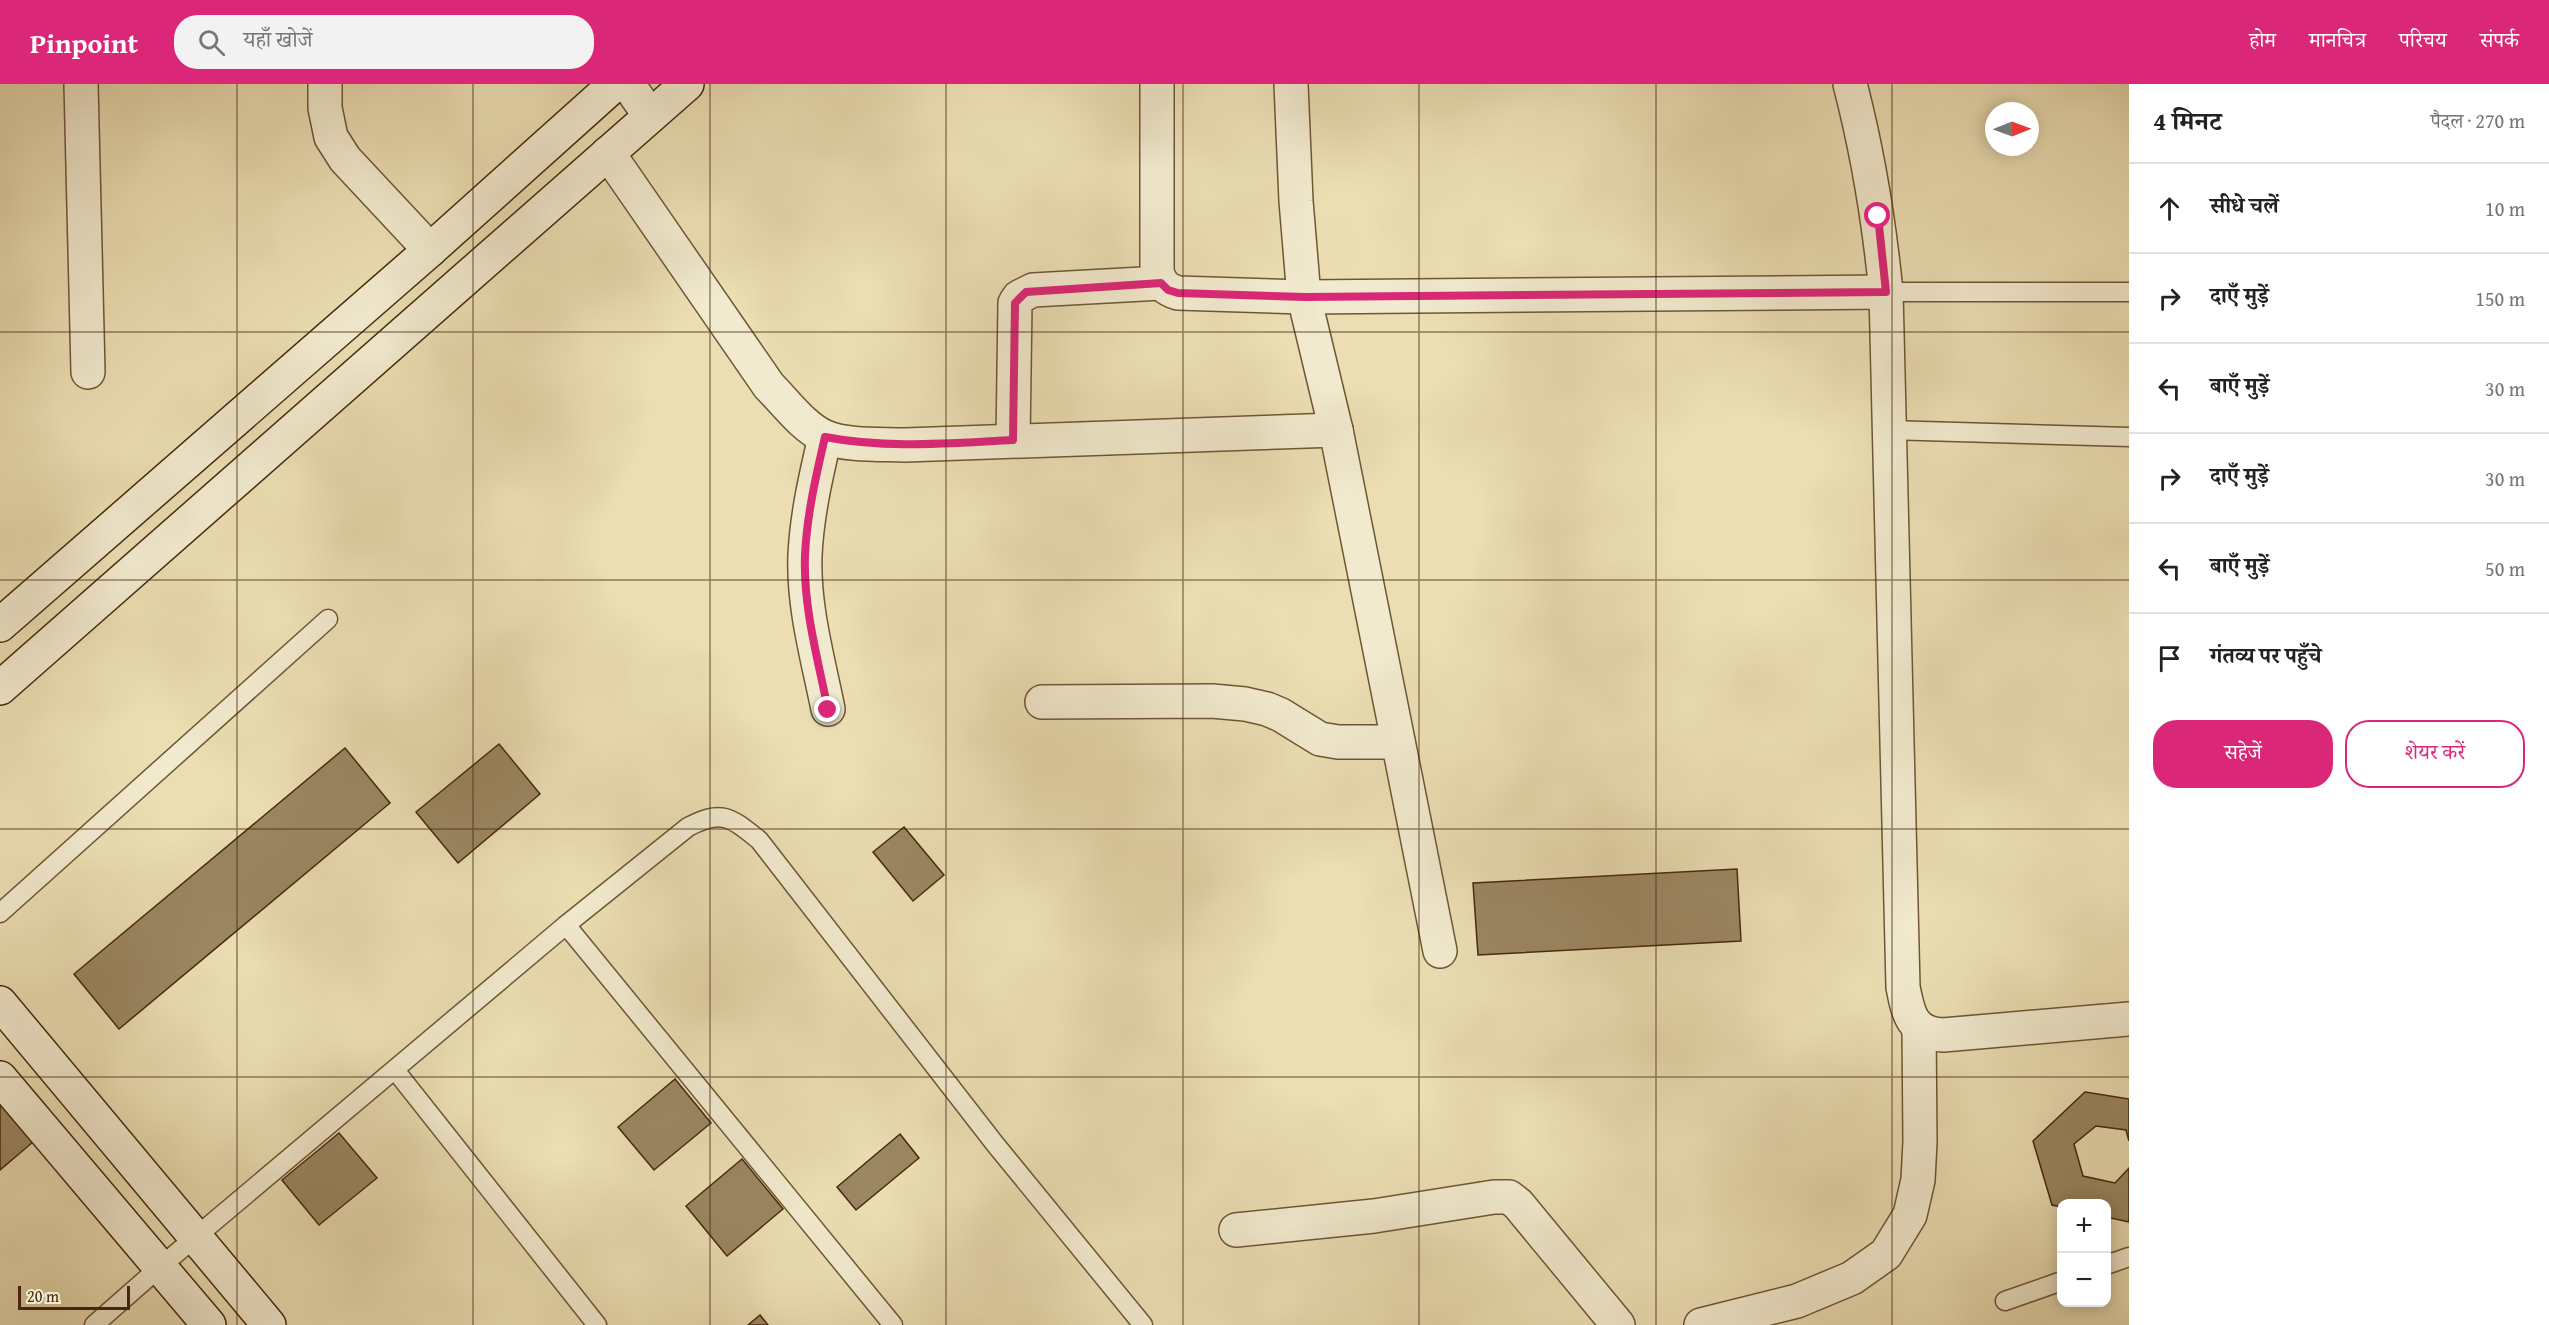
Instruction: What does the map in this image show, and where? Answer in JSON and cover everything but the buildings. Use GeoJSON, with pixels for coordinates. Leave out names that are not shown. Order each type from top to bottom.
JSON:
{"type":"FeatureCollection","features":[{"type":"Feature","properties":{"kind":"street"},"geometry":{"type":"LineString","coordinates":[[81,84],[88,372]]}},
{"type":"Feature","properties":{"kind":"street"},"geometry":{"type":"LineString","coordinates":[[324,84],[325,108],[331,137],[340,152],[430,250]]}},
{"type":"Feature","properties":{"kind":"street"},"geometry":{"type":"LineString","coordinates":[[0,625],[430,250],[615,84]]}},
{"type":"Feature","properties":{"kind":"street"},"geometry":{"type":"LineString","coordinates":[[628,84],[650,116]]}},
{"type":"Feature","properties":{"kind":"street"},"geometry":{"type":"LineString","coordinates":[[0,688],[687,84]]}},
{"type":"Feature","properties":{"kind":"street"},"geometry":{"type":"LineString","coordinates":[[1157,84],[1155,253],[1161,283],[1168,290],[1178,293],[1305,297],[1886,292]]}},
{"type":"Feature","properties":{"kind":"street"},"geometry":{"type":"LineString","coordinates":[[1291,84],[1296,201],[1305,297],[1336,430],[1440,951]]}},
{"type":"Feature","properties":{"kind":"street"},"geometry":{"type":"LineString","coordinates":[[1850,84],[1864,140],[1878,216],[1886,292],[1903,987],[1909,1014],[1919,1028],[1931,1034],[1943,1035],[2129,1019]]}},
{"type":"Feature","properties":{"kind":"street"},"geometry":{"type":"LineString","coordinates":[[608,153],[770,386],[800,418],[825,437],[857,443],[905,445],[1336,430]]}},
{"type":"Feature","properties":{"kind":"street"},"geometry":{"type":"LineString","coordinates":[[1013,440],[1015,303],[1019,297],[1033,290],[1161,283]]}},
{"type":"Feature","properties":{"kind":"street"},"geometry":{"type":"LineString","coordinates":[[825,437],[809,508],[805,556],[808,609],[828,710]]}},
{"type":"Feature","properties":{"kind":"street"},"geometry":{"type":"LineString","coordinates":[[1042,702],[1212,700],[1245,704],[1274,712],[1320,739],[1338,742],[1398,742]]}},
{"type":"Feature","properties":{"kind":"street"},"geometry":{"type":"LineString","coordinates":[[0,1003],[270,1325]]}},
{"type":"Feature","properties":{"kind":"street"},"geometry":{"type":"LineString","coordinates":[[1701,1325],[1797,1301],[1852,1278],[1887,1254],[1910,1215],[1918,1180],[1919,1028]]}},
{"type":"Feature","properties":{"kind":"street"},"geometry":{"type":"LineString","coordinates":[[0,1078],[209,1325]]}},
{"type":"Feature","properties":{"kind":"street"},"geometry":{"type":"LineString","coordinates":[[1236,1230],[1374,1216],[1494,1197],[1509,1197],[1518,1204],[1618,1325]]}},
{"type":"Feature","properties":{"kind":"lane"},"geometry":{"type":"LineString","coordinates":[[1886,292],[2129,292]]}},
{"type":"Feature","properties":{"kind":"lane"},"geometry":{"type":"LineString","coordinates":[[1888,430],[2129,437]]}},
{"type":"Feature","properties":{"kind":"lane"},"geometry":{"type":"LineString","coordinates":[[0,913],[328,619]]}},
{"type":"Feature","properties":{"kind":"lane"},"geometry":{"type":"LineString","coordinates":[[94,1325],[566,925],[688,828],[708,817],[724,817],[742,826],[759,840],[995,1144],[1143,1325]]}},
{"type":"Feature","properties":{"kind":"lane"},"geometry":{"type":"LineString","coordinates":[[566,925],[893,1325]]}},
{"type":"Feature","properties":{"kind":"lane"},"geometry":{"type":"LineString","coordinates":[[395,1070],[597,1325]]}},
{"type":"Feature","properties":{"kind":"lane"},"geometry":{"type":"LineString","coordinates":[[2111,1263],[2129,1257]]}},
{"type":"Feature","properties":{"kind":"lane"},"geometry":{"type":"LineString","coordinates":[[2005,1300],[2057,1282]]}},
{"type":"Feature","properties":{"kind":"route"},"geometry":{"type":"LineString","coordinates":[[828,710],[808,609],[805,556],[809,508],[825,437],[857,443],[905,445],[1013,440],[1015,303],[1026,292],[1161,283],[1168,290],[1178,293],[1305,297],[1886,292],[1878,216]]}}]}
